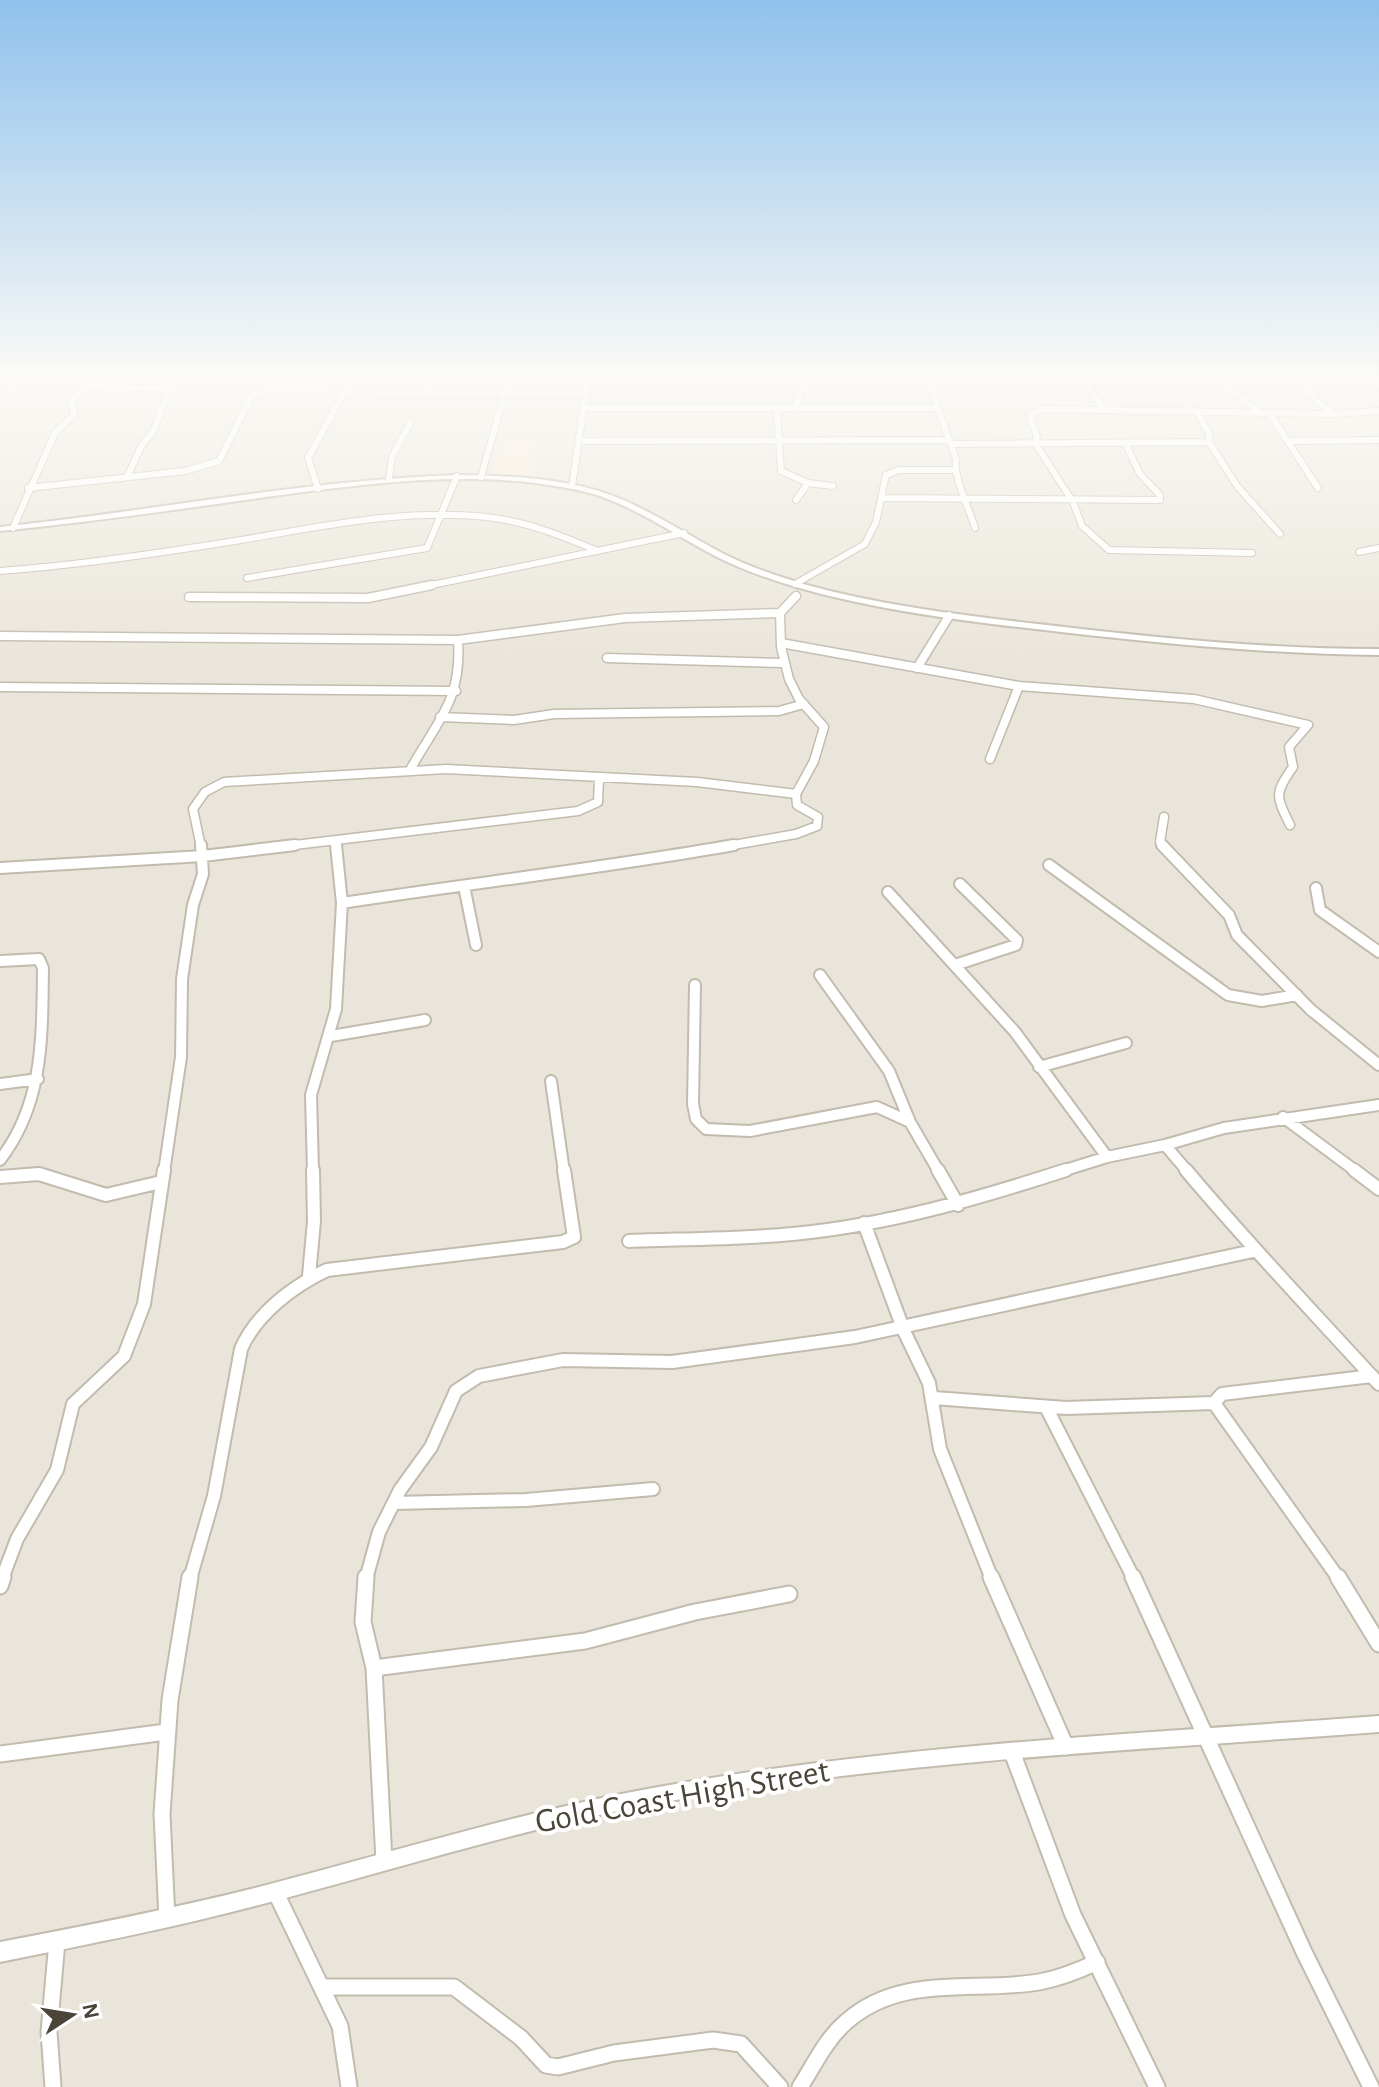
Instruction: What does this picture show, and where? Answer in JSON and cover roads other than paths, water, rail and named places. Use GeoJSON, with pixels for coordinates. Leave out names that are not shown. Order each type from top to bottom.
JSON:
{"type":"FeatureCollection","features":[{"type":"Feature","properties":{"kind":"street"},"geometry":{"type":"LineString","coordinates":[[13,528],[34,475]]}},
{"type":"Feature","properties":{"kind":"street"},"geometry":{"type":"LineString","coordinates":[[28,488],[143,475]]}},
{"type":"Feature","properties":{"kind":"street"},"geometry":{"type":"LineString","coordinates":[[314,475],[318,489]]}},
{"type":"Feature","properties":{"kind":"street"},"geometry":{"type":"LineString","coordinates":[[572,486],[574,475]]}},
{"type":"Feature","properties":{"kind":"street"},"geometry":{"type":"LineString","coordinates":[[791,475],[808,483],[833,486]]}},
{"type":"Feature","properties":{"kind":"street"},"geometry":{"type":"LineString","coordinates":[[795,584],[863,546],[870,536],[889,475]]}},
{"type":"Feature","properties":{"kind":"street"},"geometry":{"type":"LineString","coordinates":[[957,475],[968,499],[975,528]]}},
{"type":"Feature","properties":{"kind":"street"},"geometry":{"type":"LineString","coordinates":[[1056,475],[1073,502],[1082,526],[1109,550],[1252,553]]}},
{"type":"Feature","properties":{"kind":"street"},"geometry":{"type":"LineString","coordinates":[[882,498],[1073,502],[1160,500],[1160,495],[1144,475]]}},
{"type":"Feature","properties":{"kind":"street"},"geometry":{"type":"LineString","coordinates":[[1230,475],[1280,534]]}},
{"type":"Feature","properties":{"kind":"street"},"geometry":{"type":"LineString","coordinates":[[1310,475],[1318,488]]}},
{"type":"Feature","properties":{"kind":"street"},"geometry":{"type":"LineString","coordinates":[[247,578],[423,550],[431,544],[440,515],[451,501],[457,476]]}},
{"type":"Feature","properties":{"kind":"street"},"geometry":{"type":"LineString","coordinates":[[0,529],[389,479],[481,477],[572,486],[616,500],[764,575],[949,616],[1235,648],[1379,652]]}},
{"type":"Feature","properties":{"kind":"street"},"geometry":{"type":"LineString","coordinates":[[796,500],[808,483]]}},
{"type":"Feature","properties":{"kind":"street"},"geometry":{"type":"LineString","coordinates":[[0,571],[75,565],[289,531],[440,515],[532,526],[598,551]]}},
{"type":"Feature","properties":{"kind":"street"},"geometry":{"type":"LineString","coordinates":[[189,597],[368,598],[684,533]]}},
{"type":"Feature","properties":{"kind":"street"},"geometry":{"type":"LineString","coordinates":[[1359,552],[1379,548]]}},
{"type":"Feature","properties":{"kind":"street"},"geometry":{"type":"LineString","coordinates":[[0,636],[458,640],[509,637],[626,618],[780,613],[796,596]]}},
{"type":"Feature","properties":{"kind":"street"},"geometry":{"type":"LineString","coordinates":[[342,903],[556,871],[598,869],[796,834],[817,826],[818,817],[797,805],[796,794],[824,738],[820,716],[804,704],[782,663],[780,613]]}},
{"type":"Feature","properties":{"kind":"street"},"geometry":{"type":"LineString","coordinates":[[917,668],[949,616]]}},
{"type":"Feature","properties":{"kind":"street"},"geometry":{"type":"LineString","coordinates":[[411,768],[456,691],[460,670],[458,640]]}},
{"type":"Feature","properties":{"kind":"street"},"geometry":{"type":"LineString","coordinates":[[781,643],[1019,686],[1194,699],[1308,725],[1289,747],[1293,767],[1278,788],[1279,805],[1290,825]]}},
{"type":"Feature","properties":{"kind":"street"},"geometry":{"type":"LineString","coordinates":[[607,658],[782,663]]}},
{"type":"Feature","properties":{"kind":"street"},"geometry":{"type":"LineString","coordinates":[[990,759],[1019,686]]}},
{"type":"Feature","properties":{"kind":"street"},"geometry":{"type":"LineString","coordinates":[[0,687],[456,691]]}},
{"type":"Feature","properties":{"kind":"street"},"geometry":{"type":"LineString","coordinates":[[440,717],[514,720],[554,714],[779,711],[804,704]]}},
{"type":"Feature","properties":{"kind":"street"},"geometry":{"type":"LineString","coordinates":[[0,1586],[17,1539],[57,1470],[73,1404],[124,1356],[144,1304],[181,1057],[182,979],[203,856],[193,809],[199,798],[215,785],[411,768],[697,782],[796,794]]}},
{"type":"Feature","properties":{"kind":"street"},"geometry":{"type":"LineString","coordinates":[[0,868],[203,856],[591,808],[598,802],[599,778]]}},
{"type":"Feature","properties":{"kind":"street"},"geometry":{"type":"LineString","coordinates":[[1164,817],[1160,842],[1167,854],[1227,913],[1237,935],[1297,995],[1379,1065]]}},
{"type":"Feature","properties":{"kind":"street"},"geometry":{"type":"LineString","coordinates":[[309,1276],[314,1221],[311,1095],[313,1078],[331,1036],[336,1009],[342,903],[336,841]]}},
{"type":"Feature","properties":{"kind":"street"},"geometry":{"type":"LineString","coordinates":[[1049,865],[1228,995],[1245,1002],[1268,1002],[1297,995]]}},
{"type":"Feature","properties":{"kind":"street"},"geometry":{"type":"LineString","coordinates":[[955,965],[1016,945],[1017,940],[960,884]]}},
{"type":"Feature","properties":{"kind":"street"},"geometry":{"type":"LineString","coordinates":[[464,886],[476,945]]}},
{"type":"Feature","properties":{"kind":"street"},"geometry":{"type":"LineString","coordinates":[[1316,888],[1320,910],[1379,952]]}},
{"type":"Feature","properties":{"kind":"street"},"geometry":{"type":"LineString","coordinates":[[888,892],[1015,1032],[1107,1157]]}},
{"type":"Feature","properties":{"kind":"street"},"geometry":{"type":"LineString","coordinates":[[0,961],[39,959],[43,968],[38,1079],[18,1134],[0,1160]]}},
{"type":"Feature","properties":{"kind":"street"},"geometry":{"type":"LineString","coordinates":[[820,975],[889,1071],[910,1122],[958,1205]]}},
{"type":"Feature","properties":{"kind":"street"},"geometry":{"type":"LineString","coordinates":[[695,985],[696,1057],[692,1105],[697,1123],[706,1131],[737,1132],[863,1107],[889,1111],[910,1122]]}},
{"type":"Feature","properties":{"kind":"street"},"geometry":{"type":"LineString","coordinates":[[331,1036],[425,1020]]}},
{"type":"Feature","properties":{"kind":"street"},"geometry":{"type":"LineString","coordinates":[[1039,1067],[1126,1043]]}},
{"type":"Feature","properties":{"kind":"street"},"geometry":{"type":"LineString","coordinates":[[0,1084],[38,1079]]}},
{"type":"Feature","properties":{"kind":"street"},"geometry":{"type":"LineString","coordinates":[[167,1919],[162,1814],[166,1732],[187,1588],[221,1467],[244,1338],[309,1276],[359,1265],[563,1242],[574,1237],[551,1081]]}},
{"type":"Feature","properties":{"kind":"street"},"geometry":{"type":"LineString","coordinates":[[629,1241],[794,1234],[864,1223],[958,1205],[1107,1157],[1224,1128],[1379,1105]]}},
{"type":"Feature","properties":{"kind":"street"},"geometry":{"type":"LineString","coordinates":[[1283,1117],[1379,1189]]}},
{"type":"Feature","properties":{"kind":"street"},"geometry":{"type":"LineString","coordinates":[[1165,1145],[1253,1251],[1285,1280],[1376,1380]]}},
{"type":"Feature","properties":{"kind":"street"},"geometry":{"type":"LineString","coordinates":[[0,1177],[53,1177],[87,1192],[106,1195],[161,1182]]}},
{"type":"Feature","properties":{"kind":"street"},"geometry":{"type":"LineString","coordinates":[[864,1223],[904,1331],[934,1398],[940,1449],[966,1518],[1066,1747]]}},
{"type":"Feature","properties":{"kind":"street"},"geometry":{"type":"LineString","coordinates":[[384,1861],[374,1668],[364,1644],[363,1594],[367,1564],[379,1530],[434,1442],[456,1389],[477,1376],[579,1359],[625,1363],[718,1358],[904,1331],[1253,1251]]}},
{"type":"Feature","properties":{"kind":"street"},"geometry":{"type":"LineString","coordinates":[[934,1398],[1046,1407],[1214,1403],[1222,1394],[1376,1380]]}},
{"type":"Feature","properties":{"kind":"street"},"geometry":{"type":"LineString","coordinates":[[1214,1403],[1336,1574],[1379,1644]]}},
{"type":"Feature","properties":{"kind":"street"},"geometry":{"type":"LineString","coordinates":[[1046,1407],[1155,1620],[1304,1952],[1371,2087]]}},
{"type":"Feature","properties":{"kind":"street"},"geometry":{"type":"LineString","coordinates":[[394,1503],[526,1500],[653,1489]]}},
{"type":"Feature","properties":{"kind":"street"},"geometry":{"type":"LineString","coordinates":[[374,1668],[585,1641],[695,1612],[789,1594]]}},
{"type":"Feature","properties":{"kind":"street","name":"Gold Coast High Street"},"geometry":{"type":"LineString","coordinates":[[0,1952],[167,1919],[525,1822],[663,1794],[842,1766],[1379,1724]]}},
{"type":"Feature","properties":{"kind":"street"},"geometry":{"type":"LineString","coordinates":[[0,1754],[166,1732]]}},
{"type":"Feature","properties":{"kind":"street"},"geometry":{"type":"LineString","coordinates":[[1012,1752],[1024,1775],[1054,1872],[1157,2087]]}},
{"type":"Feature","properties":{"kind":"street"},"geometry":{"type":"LineString","coordinates":[[275,1891],[340,2026],[349,2087]]}},
{"type":"Feature","properties":{"kind":"street"},"geometry":{"type":"LineString","coordinates":[[53,2087],[48,2053],[48,2013],[57,1941]]}},
{"type":"Feature","properties":{"kind":"street"},"geometry":{"type":"LineString","coordinates":[[800,2087],[845,2023],[874,2001],[912,1990],[958,1984],[1062,1977],[1097,1962]]}},
{"type":"Feature","properties":{"kind":"street"},"geometry":{"type":"LineString","coordinates":[[323,1987],[454,1987],[521,2038],[546,2065],[558,2067],[614,2053],[713,2040],[741,2044],[780,2087]]}}]}
